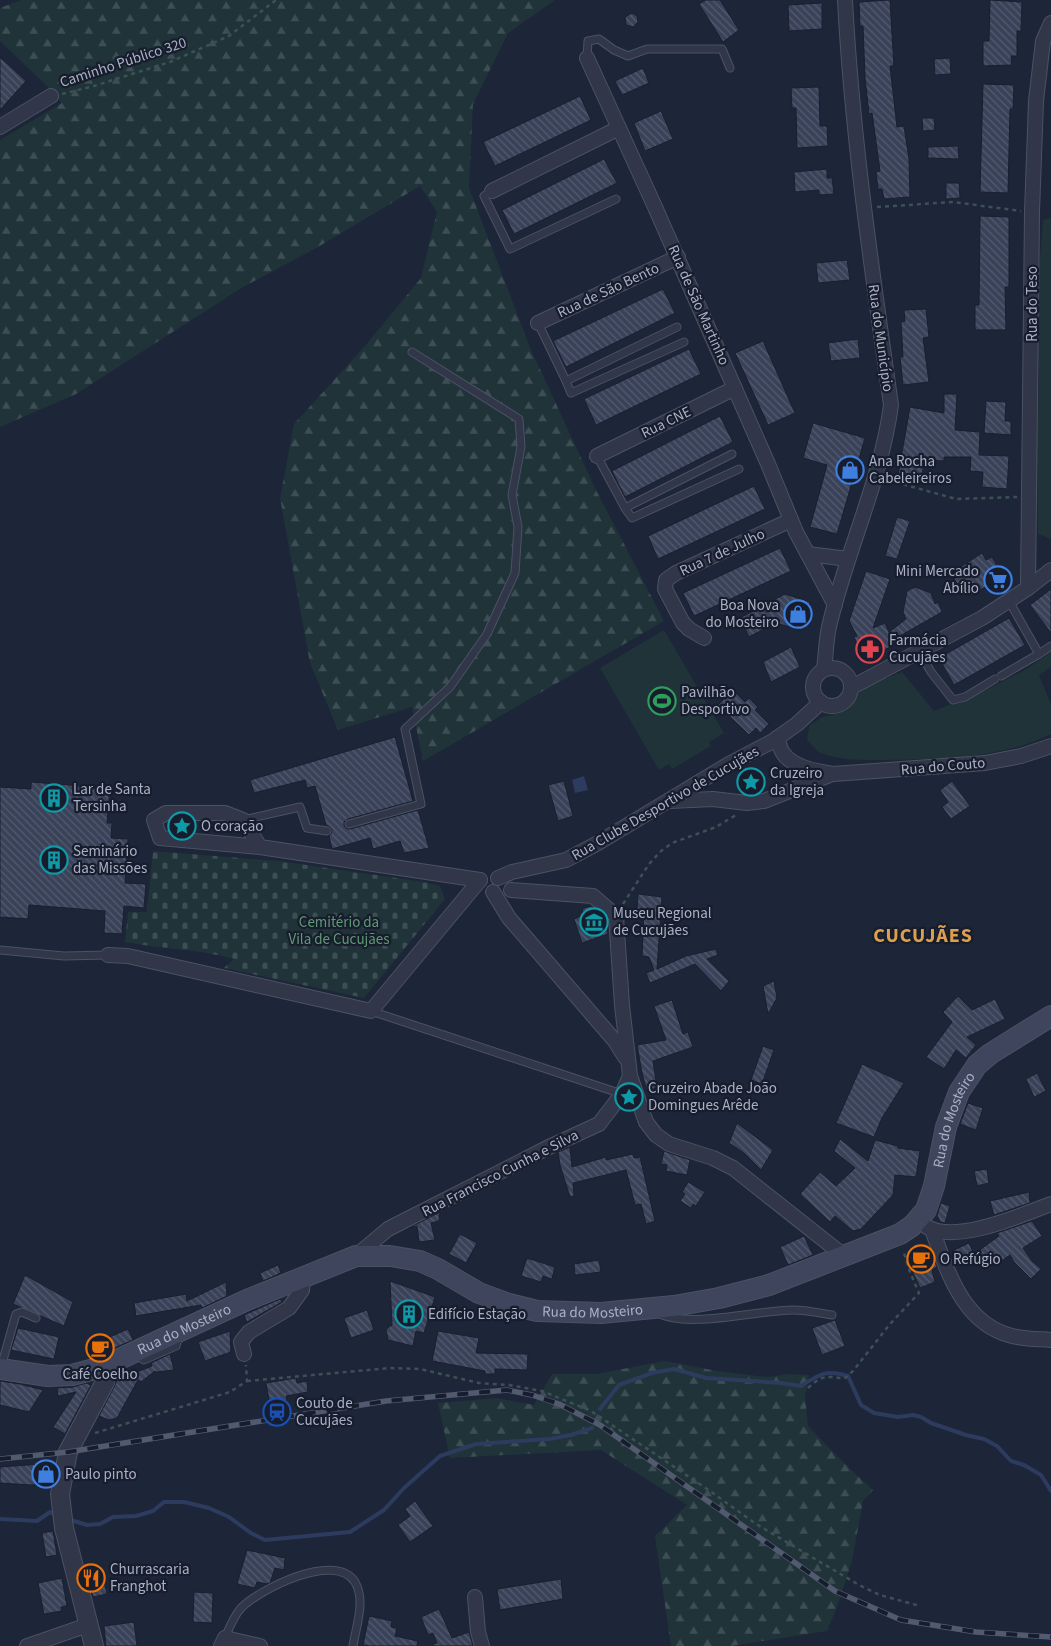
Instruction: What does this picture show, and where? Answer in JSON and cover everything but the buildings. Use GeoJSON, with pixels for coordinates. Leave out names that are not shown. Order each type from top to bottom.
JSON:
{"type":"FeatureCollection","features":[{"type":"Feature","properties":{"kind":"main road","name":"Rua do Mosteiro"},"geometry":{"type":"LineString","coordinates":[[0,1369],[48,1376],[72,1375],[102,1367],[247,1300],[356,1256],[390,1256],[420,1261],[438,1269],[479,1293],[508,1304],[536,1311],[601,1313],[651,1309],[719,1298],[768,1285],[842,1255],[924,1226],[926,1210],[934,1186],[946,1127],[959,1092],[977,1065],[990,1054],[1051,1016]]}},
{"type":"Feature","properties":{"kind":"street","name":"Rua do Município"},"geometry":{"type":"LineString","coordinates":[[824,669],[828,629],[887,435],[891,405],[864,208],[847,41],[845,0]]}},
{"type":"Feature","properties":{"kind":"street","name":"Rua do Teso"},"geometry":{"type":"LineString","coordinates":[[1028,588],[1032,212],[1036,101],[1043,40],[1051,23]]}},
{"type":"Feature","properties":{"kind":"street","name":"Rua de São Martinho"},"geometry":{"type":"LineString","coordinates":[[587,58],[678,257],[791,520],[835,605]]}},
{"type":"Feature","properties":{"kind":"street"},"geometry":{"type":"LineString","coordinates":[[0,126],[51,96]]}},
{"type":"Feature","properties":{"kind":"street"},"geometry":{"type":"LineString","coordinates":[[492,191],[619,128]]}},
{"type":"Feature","properties":{"kind":"street","name":"Rua de São Bento"},"geometry":{"type":"LineString","coordinates":[[538,323],[678,257]]}},
{"type":"Feature","properties":{"kind":"street","name":"Rua CNE"},"geometry":{"type":"LineString","coordinates":[[597,456],[735,388]]}},
{"type":"Feature","properties":{"kind":"street","name":"Rua 7 de Julho"},"geometry":{"type":"LineString","coordinates":[[704,638],[683,623],[665,588],[666,580],[676,573],[791,520]]}},
{"type":"Feature","properties":{"kind":"street"},"geometry":{"type":"LineString","coordinates":[[808,554],[848,559]]}},
{"type":"Feature","properties":{"kind":"street"},"geometry":{"type":"LineString","coordinates":[[852,688],[848,675],[843,670],[831,667],[819,673],[813,685],[814,691],[821,702],[827,705],[841,704],[846,700],[852,688],[982,618],[1028,588],[1051,570]]}},
{"type":"Feature","properties":{"kind":"street","name":"Rua Clube Desportivo de Cucujães"},"geometry":{"type":"LineString","coordinates":[[498,878],[512,872],[566,860],[598,843],[666,801],[777,738],[797,724],[821,702]]}},
{"type":"Feature","properties":{"kind":"street","name":"Rua do Couto"},"geometry":{"type":"LineString","coordinates":[[777,738],[783,754],[794,762],[812,770],[833,774],[985,763],[1021,756],[1051,746]]}},
{"type":"Feature","properties":{"kind":"street","name":"Rua do Couto"},"geometry":{"type":"LineString","coordinates":[[666,801],[713,799],[747,803],[764,801],[833,774]]}},
{"type":"Feature","properties":{"kind":"street"},"geometry":{"type":"LineString","coordinates":[[260,847],[243,820],[225,813],[166,813],[154,820],[160,838],[260,847],[480,880]]}},
{"type":"Feature","properties":{"kind":"street"},"geometry":{"type":"LineString","coordinates":[[108,955],[128,956],[370,1011],[486,874],[495,874],[498,878],[499,885],[493,892]]}},
{"type":"Feature","properties":{"kind":"street"},"geometry":{"type":"LineString","coordinates":[[480,880],[484,889],[493,892],[509,918],[615,1040],[630,1070],[646,1122],[656,1135],[670,1144],[713,1158],[733,1168],[842,1255]]}},
{"type":"Feature","properties":{"kind":"street"},"geometry":{"type":"LineString","coordinates":[[511,890],[593,896],[616,916],[622,1005],[630,1070]]}},
{"type":"Feature","properties":{"kind":"street","name":"Rua Francisco Cunha e Silva"},"geometry":{"type":"LineString","coordinates":[[356,1256],[388,1230],[551,1146],[599,1124],[622,1094],[630,1070]]}},
{"type":"Feature","properties":{"kind":"street"},"geometry":{"type":"LineString","coordinates":[[924,1226],[954,1232],[984,1228],[1051,1204]]}},
{"type":"Feature","properties":{"kind":"street"},"geometry":{"type":"LineString","coordinates":[[924,1226],[966,1306],[978,1319],[989,1327],[1012,1336],[1051,1340]]}},
{"type":"Feature","properties":{"kind":"street"},"geometry":{"type":"LineString","coordinates":[[244,1354],[241,1342],[249,1332],[288,1308],[302,1290],[303,1278]]}},
{"type":"Feature","properties":{"kind":"street"},"geometry":{"type":"LineString","coordinates":[[94,1646],[64,1528],[60,1494],[68,1452],[105,1382],[102,1367]]}},
{"type":"Feature","properties":{"kind":"street"},"geometry":{"type":"LineString","coordinates":[[475,1597],[478,1632],[482,1646]]}},
{"type":"Feature","properties":{"kind":"street"},"geometry":{"type":"LineString","coordinates":[[27,1646],[88,1625]]}},
{"type":"Feature","properties":{"kind":"street"},"geometry":{"type":"LineString","coordinates":[[223,1642],[260,1646]]}},
{"type":"Feature","properties":{"kind":"lane"},"geometry":{"type":"LineString","coordinates":[[587,58],[588,41],[599,39],[614,50],[628,56],[647,48],[722,49],[730,68]]}},
{"type":"Feature","properties":{"kind":"lane"},"geometry":{"type":"LineString","coordinates":[[492,191],[484,196],[510,249],[616,199]]}},
{"type":"Feature","properties":{"kind":"lane"},"geometry":{"type":"LineString","coordinates":[[538,323],[571,392],[684,342]]}},
{"type":"Feature","properties":{"kind":"lane"},"geometry":{"type":"LineString","coordinates":[[566,381],[677,327]]}},
{"type":"Feature","properties":{"kind":"lane"},"geometry":{"type":"LineString","coordinates":[[348,824],[421,804],[405,729],[450,686],[466,664],[486,634],[515,573],[518,527],[512,494],[521,447],[520,418],[412,352]]}},
{"type":"Feature","properties":{"kind":"lane"},"geometry":{"type":"LineString","coordinates":[[625,508],[732,454]]}},
{"type":"Feature","properties":{"kind":"lane"},"geometry":{"type":"LineString","coordinates":[[597,456],[632,518],[738,469]]}},
{"type":"Feature","properties":{"kind":"lane"},"geometry":{"type":"LineString","coordinates":[[1009,601],[1039,654]]}},
{"type":"Feature","properties":{"kind":"lane"},"geometry":{"type":"LineString","coordinates":[[919,651],[930,672],[953,700],[965,697],[1051,646]]}},
{"type":"Feature","properties":{"kind":"lane"},"geometry":{"type":"LineString","coordinates":[[243,820],[300,807],[306,828],[327,831]]}},
{"type":"Feature","properties":{"kind":"lane"},"geometry":{"type":"LineString","coordinates":[[0,950],[64,956],[108,955]]}},
{"type":"Feature","properties":{"kind":"lane"},"geometry":{"type":"LineString","coordinates":[[370,1011],[622,1094]]}},
{"type":"Feature","properties":{"kind":"lane"},"geometry":{"type":"LineString","coordinates":[[651,1309],[666,1317],[692,1319],[793,1310],[832,1315]]}},
{"type":"Feature","properties":{"kind":"lane"},"geometry":{"type":"LineString","coordinates":[[0,1369],[16,1314],[22,1312],[36,1318]]}},
{"type":"Feature","properties":{"kind":"lane"},"geometry":{"type":"LineString","coordinates":[[223,1642],[240,1609],[256,1596],[294,1577],[332,1570],[345,1574],[354,1582],[359,1594],[360,1610],[353,1646]]}},
{"type":"Feature","properties":{"kind":"path","name":"Caminho Público 320"},"geometry":{"type":"LineString","coordinates":[[51,96],[94,86],[170,62],[229,36],[276,0]]}},
{"type":"Feature","properties":{"kind":"path"},"geometry":{"type":"LineString","coordinates":[[864,208],[953,202],[1032,212]]}},
{"type":"Feature","properties":{"kind":"path"},"geometry":{"type":"LineString","coordinates":[[875,477],[956,500],[1029,496]]}},
{"type":"Feature","properties":{"kind":"path"},"geometry":{"type":"LineString","coordinates":[[626,898],[649,864],[672,843],[716,827],[741,811]]}},
{"type":"Feature","properties":{"kind":"path"},"geometry":{"type":"LineString","coordinates":[[808,1388],[819,1378],[833,1377],[844,1380],[890,1324],[919,1293],[910,1272],[900,1234]]}},
{"type":"Feature","properties":{"kind":"path"},"geometry":{"type":"LineString","coordinates":[[244,1354],[247,1380]]}},
{"type":"Feature","properties":{"kind":"path"},"geometry":{"type":"LineString","coordinates":[[76,1437],[230,1392],[247,1380],[390,1368],[420,1369],[478,1383],[508,1385],[542,1391],[591,1412],[756,1524],[859,1585],[880,1595],[920,1606]]}},
{"type":"Feature","properties":{"kind":"green space"},"geometry":{"type":"Polygon","coordinates":[[[21,0],[555,0],[508,33],[473,104],[469,188],[531,350],[595,488],[664,621],[423,761],[412,707],[338,730],[310,663],[280,498],[294,424],[365,346],[421,278],[437,212],[420,186],[318,247],[243,287],[76,394],[0,427],[0,140],[62,103],[0,41],[0,8],[21,0]]]}},
{"type":"Feature","properties":{"kind":"green space"},"geometry":{"type":"Polygon","coordinates":[[[1051,218],[1051,539],[1038,534],[1037,453],[1039,377],[1037,295],[1043,220],[1051,218]]]}},
{"type":"Feature","properties":{"kind":"green space","name":"Pavilhão Desportivo"},"geometry":{"type":"Polygon","coordinates":[[[664,630],[724,733],[709,742],[711,746],[672,769],[669,764],[659,770],[600,668],[664,630]]]}},
{"type":"Feature","properties":{"kind":"green space"},"geometry":{"type":"Polygon","coordinates":[[[1051,652],[1051,667],[1039,675],[1051,704],[1051,734],[1031,742],[991,753],[970,756],[869,760],[829,756],[819,752],[807,740],[809,726],[822,717],[840,713],[866,686],[902,672],[934,711],[984,691],[1025,670],[1051,652]]]}},
{"type":"Feature","properties":{"kind":"green space","name":"Cemitério da Vila de Cucujães"},"geometry":{"type":"Polygon","coordinates":[[[153,851],[279,861],[424,882],[440,886],[445,899],[364,998],[224,968],[234,959],[194,951],[125,942],[128,912],[147,912],[153,851]]]}},
{"type":"Feature","properties":{"kind":"green space"},"geometry":{"type":"Polygon","coordinates":[[[665,1361],[717,1371],[767,1377],[789,1374],[809,1375],[805,1396],[808,1426],[873,1490],[863,1501],[852,1561],[827,1631],[731,1646],[671,1646],[655,1536],[687,1505],[601,1450],[450,1458],[438,1403],[496,1398],[534,1405],[552,1374],[596,1374],[665,1361]]]}},
{"type":"Feature","properties":{"kind":"water"},"geometry":{"type":"Polygon","coordinates":[[[584,776],[588,790],[575,793],[572,780],[584,776]]]}},
{"type":"Feature","properties":{"kind":"waterway"},"geometry":{"type":"LineString","coordinates":[[600,1409],[619,1385],[652,1373],[674,1369],[706,1378],[801,1386],[823,1374],[840,1374],[848,1376],[861,1405],[874,1413],[898,1417],[913,1415],[966,1435],[984,1439],[997,1446],[1011,1461],[1024,1465],[1041,1475],[1051,1491]]}},
{"type":"Feature","properties":{"kind":"waterway"},"geometry":{"type":"LineString","coordinates":[[67,1519],[87,1525],[100,1524],[113,1517],[136,1516],[153,1511],[164,1502],[184,1502],[209,1508],[229,1517],[251,1533],[265,1540],[350,1532],[384,1510],[404,1488],[440,1456],[476,1444],[550,1439],[592,1428]]}},
{"type":"Feature","properties":{"kind":"waterway"},"geometry":{"type":"LineString","coordinates":[[0,1519],[37,1521],[50,1512],[58,1516]]}},
{"type":"Feature","properties":{"kind":"railway"},"geometry":{"type":"LineString","coordinates":[[0,1459],[68,1452],[386,1401],[507,1390],[532,1395],[559,1404],[600,1425],[835,1591],[901,1620],[976,1632],[1051,1637]]}},
{"type":"Feature","properties":{"kind":"place","name":"Ana Rocha Cabeleireiros"},"geometry":{"type":"Point","coordinates":[850,470]}},
{"type":"Feature","properties":{"kind":"place","name":"Mini Mercado Abílio"},"geometry":{"type":"Point","coordinates":[998,580]}},
{"type":"Feature","properties":{"kind":"place","name":"Boa Nova do Mosteiro"},"geometry":{"type":"Point","coordinates":[798,614]}},
{"type":"Feature","properties":{"kind":"place","name":"Farmácia Cucujães"},"geometry":{"type":"Point","coordinates":[870,649]}},
{"type":"Feature","properties":{"kind":"place","name":"Pavilhão Desportivo"},"geometry":{"type":"Point","coordinates":[662,701]}},
{"type":"Feature","properties":{"kind":"place","name":"Cruzeiro da Igreja"},"geometry":{"type":"Point","coordinates":[751,782]}},
{"type":"Feature","properties":{"kind":"place","name":"Lar de Santa Tersinha"},"geometry":{"type":"Point","coordinates":[54,798]}},
{"type":"Feature","properties":{"kind":"place","name":"O coração"},"geometry":{"type":"Point","coordinates":[182,826]}},
{"type":"Feature","properties":{"kind":"place","name":"Seminário das Missões"},"geometry":{"type":"Point","coordinates":[54,860]}},
{"type":"Feature","properties":{"kind":"place","name":"Museu Regional de Cucujães"},"geometry":{"type":"Point","coordinates":[594,922]}},
{"type":"Feature","properties":{"kind":"place","name":"Cruzeiro Abade João Domingues Arêde"},"geometry":{"type":"Point","coordinates":[629,1097]}},
{"type":"Feature","properties":{"kind":"place","name":"O Refúgio"},"geometry":{"type":"Point","coordinates":[921,1259]}},
{"type":"Feature","properties":{"kind":"place","name":"Edifício Estação"},"geometry":{"type":"Point","coordinates":[409,1314]}},
{"type":"Feature","properties":{"kind":"place","name":"Café Coelho"},"geometry":{"type":"Point","coordinates":[100,1348]}},
{"type":"Feature","properties":{"kind":"place","name":"Couto de Cucujães"},"geometry":{"type":"Point","coordinates":[277,1412]}},
{"type":"Feature","properties":{"kind":"place","name":"Paulo pinto"},"geometry":{"type":"Point","coordinates":[46,1474]}},
{"type":"Feature","properties":{"kind":"place","name":"Churrascaria Franghot"},"geometry":{"type":"Point","coordinates":[91,1578]}},
{"type":"Feature","properties":{"kind":"district","name":"CUCUJÃES"},"geometry":{"type":"Point","coordinates":[923,935]}}]}
